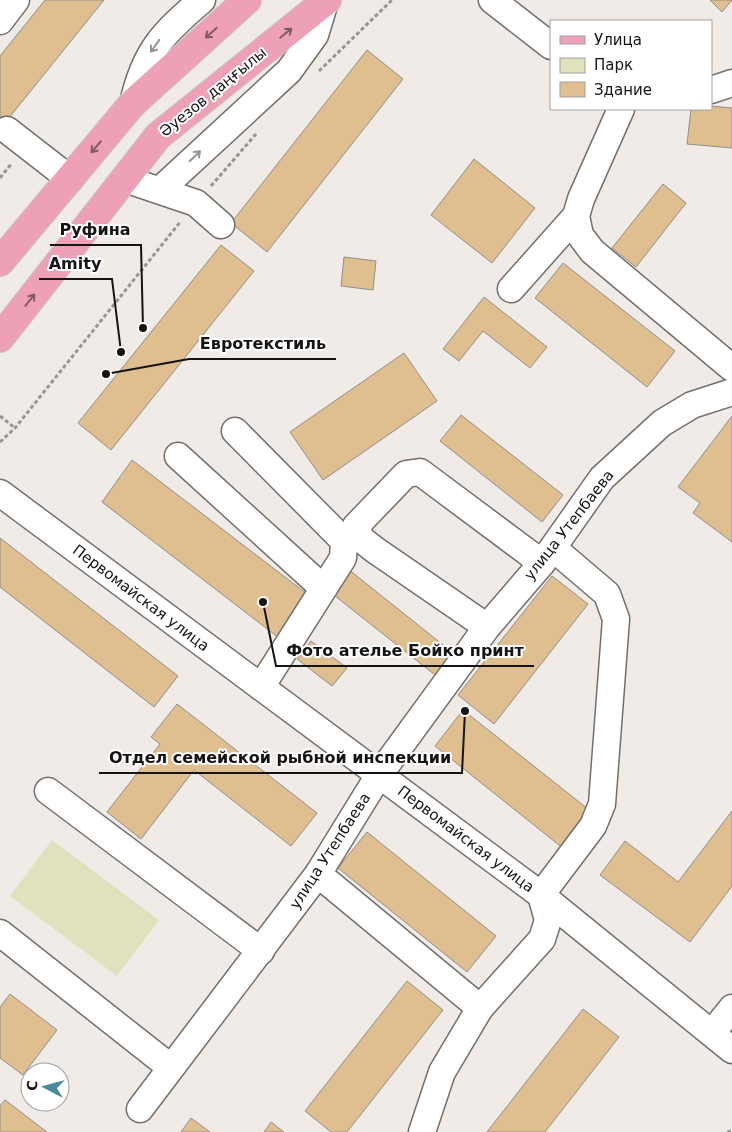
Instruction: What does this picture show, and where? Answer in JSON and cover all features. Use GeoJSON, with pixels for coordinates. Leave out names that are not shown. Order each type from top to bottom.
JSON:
{"type":"FeatureCollection","features":[{"type":"Feature","properties":{"kind":"main road"},"geometry":{"type":"LineString","coordinates":[[0,262],[133,103],[247,0]]}},
{"type":"Feature","properties":{"kind":"main road","name":"Әуезов даңғылы"},"geometry":{"type":"LineString","coordinates":[[0,338],[158,136],[326,1]]}},
{"type":"Feature","properties":{"kind":"street"},"geometry":{"type":"LineString","coordinates":[[0,21],[16,0]]}},
{"type":"Feature","properties":{"kind":"street"},"geometry":{"type":"LineString","coordinates":[[133,103],[138,80],[157,42],[173,25],[202,0]]}},
{"type":"Feature","properties":{"kind":"street"},"geometry":{"type":"LineString","coordinates":[[492,0],[550,45]]}},
{"type":"Feature","properties":{"kind":"street"},"geometry":{"type":"LineString","coordinates":[[160,190],[288,71],[315,35],[326,1]]}},
{"type":"Feature","properties":{"kind":"street"},"geometry":{"type":"LineString","coordinates":[[712,90],[732,83]]}},
{"type":"Feature","properties":{"kind":"street"},"geometry":{"type":"LineString","coordinates":[[511,289],[576,216],[581,200],[621,110]]}},
{"type":"Feature","properties":{"kind":"street"},"geometry":{"type":"LineString","coordinates":[[7,130],[70,179]]}},
{"type":"Feature","properties":{"kind":"street"},"geometry":{"type":"LineString","coordinates":[[125,178],[196,203],[221,224]]}},
{"type":"Feature","properties":{"kind":"street"},"geometry":{"type":"LineString","coordinates":[[576,216],[580,235],[592,251],[732,368]]}},
{"type":"Feature","properties":{"kind":"street","name":"улица Утепбаева"},"geometry":{"type":"LineString","coordinates":[[140,1109],[170,1067],[261,952],[318,874],[379,775],[488,627],[547,556],[602,478],[662,423],[692,405],[732,392]]}},
{"type":"Feature","properties":{"kind":"street"},"geometry":{"type":"LineString","coordinates":[[235,431],[350,534],[361,539],[488,627]]}},
{"type":"Feature","properties":{"kind":"street"},"geometry":{"type":"LineString","coordinates":[[178,456],[323,588]]}},
{"type":"Feature","properties":{"kind":"street"},"geometry":{"type":"LineString","coordinates":[[261,687],[342,558],[350,534],[406,474],[420,472],[607,594],[616,619],[602,804],[593,826],[541,895],[548,920],[542,939],[480,1008],[442,1072],[422,1132]]}},
{"type":"Feature","properties":{"kind":"street","name":"Первомайская улица"},"geometry":{"type":"LineString","coordinates":[[0,493],[541,895],[732,1050]]}},
{"type":"Feature","properties":{"kind":"street"},"geometry":{"type":"LineString","coordinates":[[48,791],[261,952]]}},
{"type":"Feature","properties":{"kind":"street"},"geometry":{"type":"LineString","coordinates":[[318,874],[480,1008]]}},
{"type":"Feature","properties":{"kind":"street"},"geometry":{"type":"LineString","coordinates":[[0,933],[170,1067]]}},
{"type":"Feature","properties":{"kind":"street"},"geometry":{"type":"LineString","coordinates":[[712,1033],[732,1008]]}},
{"type":"Feature","properties":{"kind":"path"},"geometry":{"type":"LineString","coordinates":[[0,416],[16,428]]}},
{"type":"Feature","properties":{"kind":"path"},"geometry":{"type":"LineString","coordinates":[[727,1132],[732,1131]]}},
{"type":"Feature","properties":{"kind":"green space"},"geometry":{"type":"Polygon","coordinates":[[[52,840],[159,920],[117,976],[10,896],[52,840]]]}},
{"type":"Feature","properties":{"kind":"building"},"geometry":{"type":"Polygon","coordinates":[[[45,0],[104,0],[0,129],[0,56],[45,0]]]}},
{"type":"Feature","properties":{"kind":"building"},"geometry":{"type":"Polygon","coordinates":[[[710,0],[732,0],[722,12],[710,0]]]}},
{"type":"Feature","properties":{"kind":"building"},"geometry":{"type":"Polygon","coordinates":[[[367,50],[403,79],[267,252],[231,223],[367,50]]]}},
{"type":"Feature","properties":{"kind":"building"},"geometry":{"type":"Polygon","coordinates":[[[712,106],[732,108],[732,148],[687,144],[691,110],[712,110],[712,106]]]}},
{"type":"Feature","properties":{"kind":"building"},"geometry":{"type":"Polygon","coordinates":[[[474,159],[535,208],[492,263],[431,215],[474,159]]]}},
{"type":"Feature","properties":{"kind":"building"},"geometry":{"type":"Polygon","coordinates":[[[663,184],[686,203],[636,267],[612,248],[663,184]]]}},
{"type":"Feature","properties":{"kind":"building"},"geometry":{"type":"Polygon","coordinates":[[[221,245],[254,271],[111,450],[78,423],[221,245]]]}},
{"type":"Feature","properties":{"kind":"building"},"geometry":{"type":"Polygon","coordinates":[[[344,257],[376,261],[373,290],[341,286],[344,257]]]}},
{"type":"Feature","properties":{"kind":"building"},"geometry":{"type":"Polygon","coordinates":[[[563,263],[675,351],[647,387],[535,298],[563,263]]]}},
{"type":"Feature","properties":{"kind":"building"},"geometry":{"type":"Polygon","coordinates":[[[484,297],[547,347],[530,368],[483,331],[459,361],[443,349],[484,297]]]}},
{"type":"Feature","properties":{"kind":"building"},"geometry":{"type":"Polygon","coordinates":[[[404,353],[437,401],[323,480],[290,432],[404,353]]]}},
{"type":"Feature","properties":{"kind":"building"},"geometry":{"type":"Polygon","coordinates":[[[461,415],[563,495],[542,522],[440,441],[461,415]]]}},
{"type":"Feature","properties":{"kind":"building"},"geometry":{"type":"Polygon","coordinates":[[[732,416],[732,542],[693,513],[700,503],[678,487],[732,416]]]}},
{"type":"Feature","properties":{"kind":"building"},"geometry":{"type":"Polygon","coordinates":[[[132,460],[311,597],[279,638],[102,502],[132,460]]]}},
{"type":"Feature","properties":{"kind":"building"},"geometry":{"type":"Polygon","coordinates":[[[0,538],[178,676],[154,707],[0,587],[0,538]]]}},
{"type":"Feature","properties":{"kind":"building"},"geometry":{"type":"Polygon","coordinates":[[[348,569],[452,652],[435,675],[330,592],[348,569]]]}},
{"type":"Feature","properties":{"kind":"building"},"geometry":{"type":"Polygon","coordinates":[[[552,576],[588,604],[494,724],[458,695],[552,576]]]}},
{"type":"Feature","properties":{"kind":"building"},"geometry":{"type":"Polygon","coordinates":[[[311,641],[347,668],[332,686],[297,659],[311,641]]]}},
{"type":"Feature","properties":{"kind":"building"},"geometry":{"type":"Polygon","coordinates":[[[177,704],[317,813],[291,846],[194,770],[141,839],[107,812],[160,744],[151,737],[177,704]]]}},
{"type":"Feature","properties":{"kind":"building"},"geometry":{"type":"Polygon","coordinates":[[[463,710],[593,813],[564,849],[435,746],[463,710]]]}},
{"type":"Feature","properties":{"kind":"building"},"geometry":{"type":"Polygon","coordinates":[[[732,811],[732,886],[690,942],[600,875],[625,841],[678,882],[732,811]]]}},
{"type":"Feature","properties":{"kind":"building"},"geometry":{"type":"Polygon","coordinates":[[[367,832],[496,936],[467,972],[338,868],[367,832]]]}},
{"type":"Feature","properties":{"kind":"building"},"geometry":{"type":"Polygon","coordinates":[[[407,981],[443,1010],[347,1132],[331,1132],[305,1111],[407,981]]]}},
{"type":"Feature","properties":{"kind":"building"},"geometry":{"type":"Polygon","coordinates":[[[10,994],[57,1030],[33,1062],[20,1062],[20,1073],[0,1058],[0,1007],[10,994]]]}},
{"type":"Feature","properties":{"kind":"building"},"geometry":{"type":"Polygon","coordinates":[[[583,1009],[619,1037],[545,1132],[487,1132],[583,1009]]]}},
{"type":"Feature","properties":{"kind":"building"},"geometry":{"type":"Polygon","coordinates":[[[5,1100],[47,1132],[0,1132],[0,1106],[5,1100]]]}},
{"type":"Feature","properties":{"kind":"building"},"geometry":{"type":"Polygon","coordinates":[[[191,1118],[210,1132],[181,1132],[191,1118]]]}},
{"type":"Feature","properties":{"kind":"building"},"geometry":{"type":"Polygon","coordinates":[[[271,1122],[284,1132],[264,1132],[271,1122]]]}},
{"type":"Feature","properties":{"kind":"place","name":"Руфина"},"geometry":{"type":"Point","coordinates":[143,328]}},
{"type":"Feature","properties":{"kind":"place","name":"Amity"},"geometry":{"type":"Point","coordinates":[121,352]}},
{"type":"Feature","properties":{"kind":"place","name":"Евротекстиль"},"geometry":{"type":"Point","coordinates":[106,374]}},
{"type":"Feature","properties":{"kind":"place","name":"Фото ателье Бойко принт"},"geometry":{"type":"Point","coordinates":[263,602]}},
{"type":"Feature","properties":{"kind":"place","name":"Отдел семейской рыбной инспекции"},"geometry":{"type":"Point","coordinates":[465,711]}}]}
